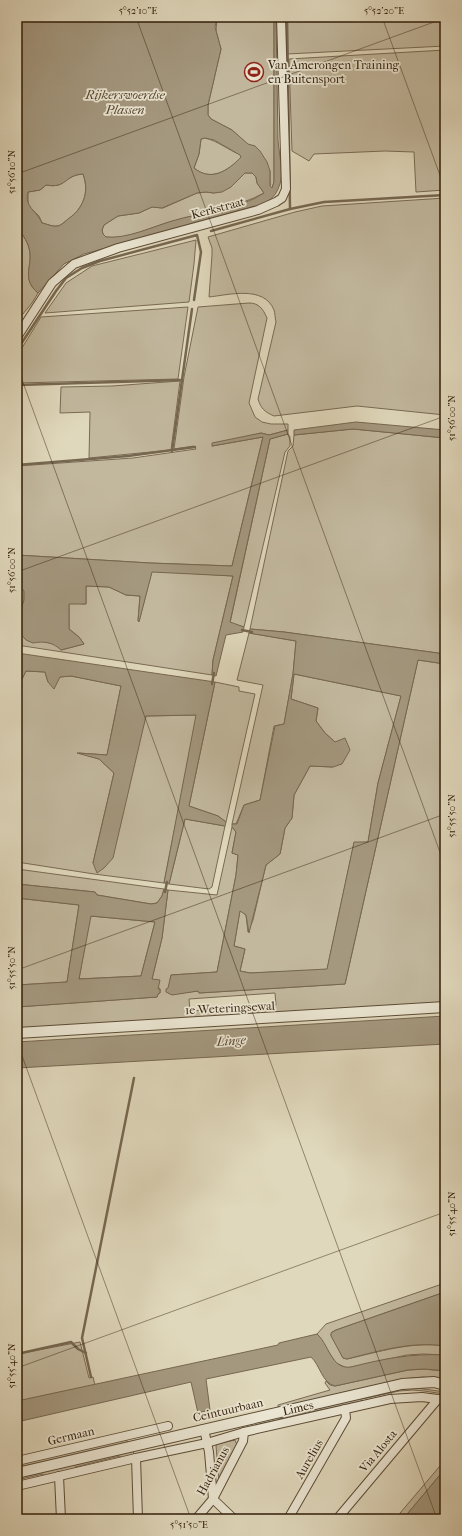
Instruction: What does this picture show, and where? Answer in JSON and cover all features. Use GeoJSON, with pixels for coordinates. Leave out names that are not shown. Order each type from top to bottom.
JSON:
{"type":"FeatureCollection","features":[{"type":"Feature","properties":{"kind":"street","name":"Kerkstraat"},"geometry":{"type":"LineString","coordinates":[[17,336],[52,283],[74,264],[92,256],[126,246],[258,210],[282,198],[286,189],[281,17]]}},
{"type":"Feature","properties":{"kind":"street","name":"1e Weteringsewal"},"geometry":{"type":"LineString","coordinates":[[17,1033],[445,1007]]}},
{"type":"Feature","properties":{"kind":"street","name":"Ceintuurbaan"},"geometry":{"type":"LineString","coordinates":[[17,1472],[402,1384],[434,1382],[445,1384]]}},
{"type":"Feature","properties":{"kind":"street","name":"Limes"},"geometry":{"type":"LineString","coordinates":[[17,1486],[207,1443],[244,1432],[390,1399],[422,1397],[441,1400]]}},
{"type":"Feature","properties":{"kind":"street","name":"Via Alosta"},"geometry":{"type":"LineString","coordinates":[[337,1519],[441,1400]]}},
{"type":"Feature","properties":{"kind":"street","name":"Aurelius"},"geometry":{"type":"LineString","coordinates":[[288,1519],[346,1418],[345,1409]]}},
{"type":"Feature","properties":{"kind":"street","name":"Germaan"},"geometry":{"type":"LineString","coordinates":[[17,1462],[168,1426]]}},
{"type":"Feature","properties":{"kind":"street"},"geometry":{"type":"LineString","coordinates":[[204,1429],[213,1499],[234,1519]]}},
{"type":"Feature","properties":{"kind":"street","name":"Hadrianus"},"geometry":{"type":"LineString","coordinates":[[196,1519],[213,1499],[243,1441],[244,1432]]}},
{"type":"Feature","properties":{"kind":"street"},"geometry":{"type":"LineString","coordinates":[[130,1435],[133,1446]]}},
{"type":"Feature","properties":{"kind":"street"},"geometry":{"type":"LineString","coordinates":[[136,1458],[138,1519]]}},
{"type":"Feature","properties":{"kind":"street"},"geometry":{"type":"LineString","coordinates":[[59,1476],[61,1519]]}},
{"type":"Feature","properties":{"kind":"shaded area"},"geometry":{"type":"Polygon","coordinates":[[[217,17],[274,17],[274,182],[272,188],[270,186],[270,171],[255,146],[248,145],[232,130],[211,119],[208,115],[208,105],[221,49],[216,31],[217,17]]]}},
{"type":"Feature","properties":{"kind":"shaded area"},"geometry":{"type":"Polygon","coordinates":[[[286,17],[445,17],[445,46],[287,54],[286,17]]]}},
{"type":"Feature","properties":{"kind":"shaded area"},"geometry":{"type":"Polygon","coordinates":[[[445,50],[445,190],[416,192],[414,152],[385,151],[314,154],[309,161],[292,151],[289,59],[445,50]]]}},
{"type":"Feature","properties":{"kind":"shaded area"},"geometry":{"type":"Polygon","coordinates":[[[205,138],[241,155],[241,158],[230,167],[219,173],[207,174],[200,172],[194,168],[199,154],[201,139],[205,138]]]}},
{"type":"Feature","properties":{"kind":"shaded area"},"geometry":{"type":"Polygon","coordinates":[[[245,173],[252,173],[256,177],[257,183],[264,193],[231,206],[166,223],[132,235],[106,237],[103,234],[102,230],[104,225],[118,216],[139,213],[152,207],[163,208],[197,193],[214,193],[231,187],[245,173]]]}},
{"type":"Feature","properties":{"kind":"shaded area"},"geometry":{"type":"Polygon","coordinates":[[[83,174],[86,188],[84,200],[73,216],[58,226],[42,223],[39,216],[28,206],[28,192],[40,190],[46,185],[58,185],[72,177],[83,174]]]}},
{"type":"Feature","properties":{"kind":"shaded area"},"geometry":{"type":"Polygon","coordinates":[[[445,198],[445,415],[357,406],[274,416],[266,412],[260,405],[258,399],[276,322],[274,310],[269,302],[254,294],[245,293],[209,297],[212,248],[208,237],[295,212],[322,206],[445,198]]]}},
{"type":"Feature","properties":{"kind":"shaded area"},"geometry":{"type":"Polygon","coordinates":[[[17,226],[28,245],[30,254],[30,282],[38,293],[22,315],[17,302],[17,226]]]}},
{"type":"Feature","properties":{"kind":"shaded area"},"geometry":{"type":"Polygon","coordinates":[[[196,240],[189,302],[45,313],[66,283],[92,266],[196,240]]]}},
{"type":"Feature","properties":{"kind":"shaded area"},"geometry":{"type":"Polygon","coordinates":[[[249,303],[260,307],[267,318],[249,403],[255,417],[262,422],[271,424],[288,424],[288,430],[269,435],[261,433],[212,446],[263,437],[232,566],[17,555],[17,466],[133,458],[196,449],[194,446],[174,449],[184,377],[198,307],[249,303]]]}},
{"type":"Feature","properties":{"kind":"shaded area"},"geometry":{"type":"Polygon","coordinates":[[[188,307],[178,379],[17,383],[17,356],[41,317],[188,307]]]}},
{"type":"Feature","properties":{"kind":"shaded area"},"geometry":{"type":"Polygon","coordinates":[[[180,381],[171,450],[89,458],[90,412],[60,413],[61,387],[112,386],[180,381]]]}},
{"type":"Feature","properties":{"kind":"shaded area"},"geometry":{"type":"Polygon","coordinates":[[[353,429],[445,438],[445,654],[284,632],[250,629],[288,451],[293,446],[294,435],[353,429]]]}},
{"type":"Feature","properties":{"kind":"shaded area"},"geometry":{"type":"Polygon","coordinates":[[[288,434],[290,437],[290,446],[285,452],[244,627],[230,623],[270,439],[288,434]]]}},
{"type":"Feature","properties":{"kind":"shaded area"},"geometry":{"type":"Polygon","coordinates":[[[152,571],[233,576],[213,660],[212,675],[17,645],[17,586],[20,586],[24,590],[24,600],[19,615],[41,641],[55,644],[61,650],[84,644],[79,637],[69,629],[69,603],[86,604],[86,586],[109,587],[126,595],[140,596],[139,621],[152,571]]]}},
{"type":"Feature","properties":{"kind":"shaded area"},"geometry":{"type":"Polygon","coordinates":[[[249,633],[296,641],[293,674],[284,724],[274,726],[260,800],[244,805],[236,824],[232,824],[263,685],[237,680],[249,633]]]}},
{"type":"Feature","properties":{"kind":"shaded area"},"geometry":{"type":"Polygon","coordinates":[[[418,660],[445,664],[445,1004],[248,1016],[246,1013],[246,1008],[276,1005],[275,993],[189,999],[190,1011],[237,1008],[239,1014],[237,1016],[17,1029],[17,1007],[157,997],[160,993],[160,989],[152,979],[162,938],[168,890],[217,895],[232,827],[236,832],[232,853],[238,855],[236,875],[217,972],[171,975],[168,993],[172,994],[198,991],[199,993],[345,984],[418,660]]]}},
{"type":"Feature","properties":{"kind":"shaded area"},"geometry":{"type":"Polygon","coordinates":[[[26,671],[45,672],[48,682],[60,677],[71,676],[121,686],[107,755],[79,753],[99,759],[114,773],[93,863],[134,760],[146,716],[197,715],[164,883],[17,862],[17,845],[19,841],[17,833],[17,689],[26,671]]]}},
{"type":"Feature","properties":{"kind":"shaded area"},"geometry":{"type":"Polygon","coordinates":[[[294,674],[401,696],[378,783],[368,842],[354,843],[327,970],[250,973],[240,971],[245,949],[234,946],[240,910],[246,915],[248,932],[253,920],[266,865],[280,854],[285,828],[292,818],[294,795],[310,766],[333,767],[335,742],[325,733],[316,721],[318,708],[291,699],[294,674]]]}},
{"type":"Feature","properties":{"kind":"shaded area"},"geometry":{"type":"Polygon","coordinates":[[[215,682],[239,687],[239,691],[255,694],[226,822],[218,816],[189,806],[215,682]]]}},
{"type":"Feature","properties":{"kind":"shaded area"},"geometry":{"type":"Polygon","coordinates":[[[185,819],[225,826],[212,887],[209,889],[169,884],[185,819]]]}},
{"type":"Feature","properties":{"kind":"shaded area"},"geometry":{"type":"Polygon","coordinates":[[[17,869],[164,889],[162,896],[157,903],[151,904],[97,895],[95,892],[17,884],[17,869]]]}},
{"type":"Feature","properties":{"kind":"shaded area"},"geometry":{"type":"Polygon","coordinates":[[[17,898],[79,905],[67,982],[17,985],[17,898]]]}},
{"type":"Feature","properties":{"kind":"shaded area"},"geometry":{"type":"Polygon","coordinates":[[[90,916],[155,922],[141,976],[79,979],[90,916]]]}},
{"type":"Feature","properties":{"kind":"shaded area"},"geometry":{"type":"Polygon","coordinates":[[[445,1283],[445,1292],[336,1330],[332,1332],[331,1335],[343,1358],[347,1359],[396,1348],[420,1345],[445,1346],[445,1355],[407,1355],[347,1368],[336,1363],[317,1334],[326,1324],[445,1283]]]}},
{"type":"Feature","properties":{"kind":"shaded area"},"geometry":{"type":"Polygon","coordinates":[[[80,1342],[89,1378],[93,1377],[95,1385],[17,1402],[17,1354],[80,1342]]]}},
{"type":"Feature","properties":{"kind":"shaded area"},"geometry":{"type":"Polygon","coordinates":[[[424,1369],[445,1371],[445,1380],[423,1377],[403,1379],[278,1408],[278,1405],[330,1390],[325,1383],[326,1381],[330,1385],[335,1386],[408,1370],[424,1369]]]}},
{"type":"Feature","properties":{"kind":"shaded area"},"geometry":{"type":"Polygon","coordinates":[[[417,1388],[445,1392],[445,1397],[443,1397],[444,1394],[424,1391],[399,1391],[361,1399],[362,1402],[321,1411],[280,1419],[279,1416],[397,1389],[417,1388]]]}},
{"type":"Feature","properties":{"kind":"shaded area"},"geometry":{"type":"Polygon","coordinates":[[[126,1439],[128,1443],[17,1468],[17,1463],[126,1439]]]}},
{"type":"Feature","properties":{"kind":"shaded area"},"geometry":{"type":"Polygon","coordinates":[[[235,1440],[237,1445],[219,1480],[216,1446],[217,1444],[235,1440]]]}},
{"type":"Feature","properties":{"kind":"shaded area"},"geometry":{"type":"Polygon","coordinates":[[[133,1450],[134,1455],[121,1458],[120,1456],[75,1467],[75,1469],[17,1480],[17,1477],[133,1450]]]}},
{"type":"Feature","properties":{"kind":"shaded area"},"geometry":{"type":"Polygon","coordinates":[[[445,1460],[445,1469],[403,1519],[395,1519],[445,1460]]]}},
{"type":"Feature","properties":{"kind":"water","name":"Rijkerswoerdse Plassen"},"geometry":{"type":"Polygon","coordinates":[[[17,17],[217,17],[215,27],[221,49],[208,105],[208,115],[211,119],[232,130],[248,144],[255,146],[260,151],[267,162],[270,171],[270,186],[272,188],[274,182],[274,17],[276,17],[278,140],[281,178],[276,193],[270,199],[252,208],[84,254],[64,264],[38,293],[30,282],[30,254],[28,245],[17,226],[17,17]],[[205,138],[201,139],[199,154],[194,168],[200,172],[207,174],[219,173],[231,167],[241,157],[214,140],[205,138]],[[245,173],[231,187],[222,192],[197,193],[162,208],[152,207],[139,213],[118,216],[104,225],[102,230],[103,234],[106,237],[114,237],[139,232],[183,218],[232,207],[254,199],[264,193],[257,183],[256,177],[252,173],[245,173]],[[83,174],[77,175],[62,184],[53,186],[46,185],[40,190],[28,192],[27,197],[29,205],[42,223],[58,226],[78,210],[84,200],[86,187],[83,174]]]}},
{"type":"Feature","properties":{"kind":"water"},"geometry":{"type":"Polygon","coordinates":[[[356,422],[445,430],[445,438],[353,429],[294,435],[294,430],[356,422]]]}},
{"type":"Feature","properties":{"kind":"water"},"geometry":{"type":"Polygon","coordinates":[[[288,430],[288,434],[270,439],[230,622],[244,627],[243,632],[226,635],[216,676],[212,675],[213,660],[233,576],[152,572],[139,622],[140,596],[126,595],[109,587],[86,586],[86,604],[69,604],[69,629],[79,637],[84,644],[61,650],[58,647],[44,642],[33,643],[26,640],[19,632],[19,615],[24,600],[24,591],[20,586],[17,586],[17,555],[232,566],[263,437],[212,446],[212,443],[261,433],[269,435],[288,430]]]}},
{"type":"Feature","properties":{"kind":"water"},"geometry":{"type":"Polygon","coordinates":[[[250,629],[284,632],[445,654],[445,664],[418,660],[345,984],[199,993],[198,991],[172,995],[166,992],[171,975],[217,972],[236,875],[238,855],[232,853],[236,832],[232,827],[232,824],[237,824],[244,805],[260,800],[275,726],[284,724],[293,674],[296,641],[249,633],[250,629]],[[294,674],[291,699],[318,708],[316,721],[325,733],[335,742],[345,738],[350,750],[342,764],[333,767],[310,766],[294,795],[292,818],[285,828],[280,854],[266,865],[249,933],[246,915],[240,911],[234,946],[245,949],[240,971],[250,973],[327,969],[354,842],[368,842],[378,783],[401,696],[294,674]]]}},
{"type":"Feature","properties":{"kind":"water"},"geometry":{"type":"Polygon","coordinates":[[[17,653],[215,682],[189,806],[218,816],[226,822],[225,826],[185,819],[169,884],[164,883],[196,715],[146,716],[113,858],[97,873],[93,863],[114,773],[99,759],[77,753],[107,755],[121,686],[71,676],[60,677],[54,689],[48,682],[45,672],[26,671],[17,689],[17,653]]]}},
{"type":"Feature","properties":{"kind":"water"},"geometry":{"type":"Polygon","coordinates":[[[17,884],[95,892],[97,895],[151,904],[157,903],[162,896],[164,889],[168,890],[162,938],[152,979],[160,980],[158,989],[160,989],[160,993],[157,997],[17,1007],[17,985],[67,982],[79,905],[17,898],[17,884]],[[91,916],[79,979],[141,976],[155,922],[91,916]]]}},
{"type":"Feature","properties":{"kind":"water","name":"Linge"},"geometry":{"type":"Polygon","coordinates":[[[445,1016],[445,1044],[17,1068],[17,1042],[445,1016]]]}},
{"type":"Feature","properties":{"kind":"water"},"geometry":{"type":"Polygon","coordinates":[[[445,1292],[445,1346],[408,1346],[383,1350],[347,1359],[343,1358],[331,1336],[331,1333],[336,1330],[445,1292]]]}},
{"type":"Feature","properties":{"kind":"water"},"geometry":{"type":"Polygon","coordinates":[[[317,1334],[335,1361],[344,1367],[409,1356],[445,1355],[445,1371],[424,1369],[408,1370],[335,1386],[324,1378],[311,1357],[206,1379],[210,1410],[198,1413],[191,1382],[17,1422],[17,1401],[278,1345],[279,1343],[317,1334]]]}},
{"type":"Feature","properties":{"kind":"water"},"geometry":{"type":"Polygon","coordinates":[[[445,1469],[445,1509],[436,1519],[403,1519],[445,1469]]]}},
{"type":"Feature","properties":{"kind":"waterway"},"geometry":{"type":"LineString","coordinates":[[287,17],[290,209]]}},
{"type":"Feature","properties":{"kind":"waterway"},"geometry":{"type":"LineString","coordinates":[[211,231],[290,209],[324,202],[445,195]]}},
{"type":"Feature","properties":{"kind":"waterway"},"geometry":{"type":"LineString","coordinates":[[17,350],[66,278],[82,268],[100,261],[197,235],[201,252],[194,300]]}},
{"type":"Feature","properties":{"kind":"waterway"},"geometry":{"type":"LineString","coordinates":[[172,451],[192,309]]}},
{"type":"Feature","properties":{"kind":"waterway"},"geometry":{"type":"LineString","coordinates":[[17,325],[21,323]]}},
{"type":"Feature","properties":{"kind":"waterway"},"geometry":{"type":"LineString","coordinates":[[17,385],[182,380]]}},
{"type":"Feature","properties":{"kind":"waterway"},"geometry":{"type":"LineString","coordinates":[[17,465],[128,456],[195,447]]}},
{"type":"Feature","properties":{"kind":"waterway"},"geometry":{"type":"LineString","coordinates":[[242,630],[252,632]]}},
{"type":"Feature","properties":{"kind":"waterway"},"geometry":{"type":"LineString","coordinates":[[212,684],[214,673]]}},
{"type":"Feature","properties":{"kind":"waterway"},"geometry":{"type":"LineString","coordinates":[[165,892],[167,882]]}},
{"type":"Feature","properties":{"kind":"waterway"},"geometry":{"type":"LineString","coordinates":[[91,1377],[82,1338],[134,1078]]}},
{"type":"Feature","properties":{"kind":"waterway"},"geometry":{"type":"LineString","coordinates":[[17,1354],[71,1342],[78,1349],[86,1353]]}},
{"type":"Feature","properties":{"kind":"place","name":"Van Amerongen Training en Buitensport"},"geometry":{"type":"Point","coordinates":[254,72]}}]}
